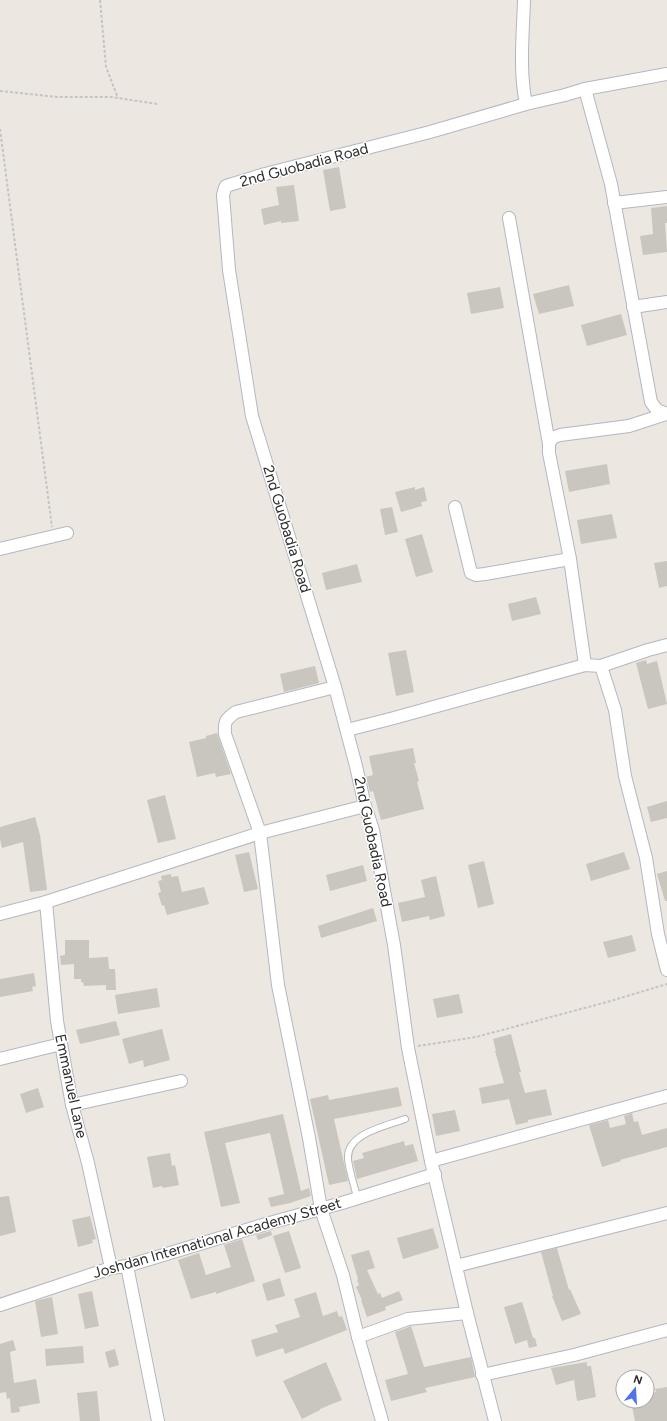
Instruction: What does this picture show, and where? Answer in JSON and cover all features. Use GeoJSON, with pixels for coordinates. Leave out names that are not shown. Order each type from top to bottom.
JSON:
{"type":"FeatureCollection","features":[{"type":"Feature","properties":{"kind":"street"},"geometry":{"type":"LineString","coordinates":[[524,0],[522,60],[523,89],[526,104],[585,89],[667,74]]}},
{"type":"Feature","properties":{"kind":"street"},"geometry":{"type":"LineString","coordinates":[[585,89],[611,184],[651,402],[657,410],[666,414]]}},
{"type":"Feature","properties":{"kind":"street","name":"2nd Guobadia Road"},"geometry":{"type":"LineString","coordinates":[[495,1421],[467,1314],[408,1048],[394,945],[373,830],[365,806],[335,687],[252,416],[229,270],[223,195],[226,186],[265,174],[430,132],[526,104]]}},
{"type":"Feature","properties":{"kind":"street"},"geometry":{"type":"LineString","coordinates":[[614,203],[667,197]]}},
{"type":"Feature","properties":{"kind":"street"},"geometry":{"type":"LineString","coordinates":[[509,218],[549,444],[549,453],[570,559],[586,665]]}},
{"type":"Feature","properties":{"kind":"street"},"geometry":{"type":"LineString","coordinates":[[633,306],[667,302]]}},
{"type":"Feature","properties":{"kind":"street"},"geometry":{"type":"LineString","coordinates":[[549,444],[552,438],[560,435],[629,426],[666,414]]}},
{"type":"Feature","properties":{"kind":"street"},"geometry":{"type":"LineString","coordinates":[[455,507],[471,573],[476,575],[485,574],[570,559]]}},
{"type":"Feature","properties":{"kind":"street"},"geometry":{"type":"LineString","coordinates":[[0,549],[67,533]]}},
{"type":"Feature","properties":{"kind":"street"},"geometry":{"type":"LineString","coordinates":[[347,730],[586,665],[601,666],[667,645]]}},
{"type":"Feature","properties":{"kind":"street"},"geometry":{"type":"LineString","coordinates":[[601,666],[615,710],[625,776],[646,858],[658,934],[667,970]]}},
{"type":"Feature","properties":{"kind":"street"},"geometry":{"type":"LineString","coordinates":[[335,687],[236,712],[228,718],[224,725],[225,734],[260,833],[278,985],[309,1138],[321,1209],[343,1276],[358,1337],[382,1421]]}},
{"type":"Feature","properties":{"kind":"street"},"geometry":{"type":"LineString","coordinates":[[0,914],[46,902],[260,833],[365,806]]}},
{"type":"Feature","properties":{"kind":"street","name":"Emmanuel Lane"},"geometry":{"type":"LineString","coordinates":[[46,902],[57,1021],[61,1044],[72,1105],[88,1163],[111,1268]]}},
{"type":"Feature","properties":{"kind":"street"},"geometry":{"type":"LineString","coordinates":[[0,1059],[61,1044]]}},
{"type":"Feature","properties":{"kind":"street"},"geometry":{"type":"LineString","coordinates":[[72,1105],[181,1081]]}},
{"type":"Feature","properties":{"kind":"street"},"geometry":{"type":"LineString","coordinates":[[432,1161],[667,1096]]}},
{"type":"Feature","properties":{"kind":"street","name":"Joshdan International Academy Street"},"geometry":{"type":"LineString","coordinates":[[0,1305],[111,1268],[127,1266],[435,1174]]}},
{"type":"Feature","properties":{"kind":"street"},"geometry":{"type":"LineString","coordinates":[[456,1266],[667,1214]]}},
{"type":"Feature","properties":{"kind":"street"},"geometry":{"type":"LineString","coordinates":[[127,1266],[158,1421]]}},
{"type":"Feature","properties":{"kind":"street"},"geometry":{"type":"LineString","coordinates":[[358,1337],[408,1319],[467,1314]]}},
{"type":"Feature","properties":{"kind":"street"},"geometry":{"type":"LineString","coordinates":[[482,1375],[574,1355],[667,1330]]}},
{"type":"Feature","properties":{"kind":"lane"},"geometry":{"type":"LineString","coordinates":[[357,1197],[348,1158],[351,1145],[362,1135],[405,1119]]}},
{"type":"Feature","properties":{"kind":"path"},"geometry":{"type":"LineString","coordinates":[[100,0],[106,66],[118,98]]}},
{"type":"Feature","properties":{"kind":"path"},"geometry":{"type":"LineString","coordinates":[[0,91],[58,97],[118,98],[157,104]]}},
{"type":"Feature","properties":{"kind":"path"},"geometry":{"type":"LineString","coordinates":[[0,129],[53,536]]}},
{"type":"Feature","properties":{"kind":"path"},"geometry":{"type":"LineString","coordinates":[[408,1048],[476,1036],[607,1002],[667,984]]}},
{"type":"Feature","properties":{"kind":"building"},"geometry":{"type":"Polygon","coordinates":[[[339,167],[346,208],[330,211],[323,170],[339,167]]]}},
{"type":"Feature","properties":{"kind":"building"},"geometry":{"type":"Polygon","coordinates":[[[294,185],[299,221],[281,223],[281,221],[264,225],[261,209],[279,205],[276,187],[294,185]]]}},
{"type":"Feature","properties":{"kind":"building"},"geometry":{"type":"Polygon","coordinates":[[[667,206],[667,223],[665,223],[667,252],[643,255],[640,236],[653,234],[651,208],[667,206]]]}},
{"type":"Feature","properties":{"kind":"building"},"geometry":{"type":"Polygon","coordinates":[[[569,285],[574,306],[539,314],[533,294],[569,285]]]}},
{"type":"Feature","properties":{"kind":"building"},"geometry":{"type":"Polygon","coordinates":[[[500,287],[504,308],[471,314],[467,293],[500,287]]]}},
{"type":"Feature","properties":{"kind":"building"},"geometry":{"type":"Polygon","coordinates":[[[621,314],[627,335],[587,346],[581,325],[621,314]]]}},
{"type":"Feature","properties":{"kind":"building"},"geometry":{"type":"Polygon","coordinates":[[[607,464],[610,484],[569,492],[565,471],[607,464]]]}},
{"type":"Feature","properties":{"kind":"building"},"geometry":{"type":"Polygon","coordinates":[[[415,487],[415,490],[424,487],[427,501],[421,502],[422,506],[401,512],[395,492],[415,487]]]}},
{"type":"Feature","properties":{"kind":"building"},"geometry":{"type":"Polygon","coordinates":[[[392,507],[398,532],[385,535],[380,509],[392,507]]]}},
{"type":"Feature","properties":{"kind":"building"},"geometry":{"type":"Polygon","coordinates":[[[612,514],[617,538],[581,544],[577,520],[612,514]]]}},
{"type":"Feature","properties":{"kind":"building"},"geometry":{"type":"Polygon","coordinates":[[[422,534],[433,572],[416,577],[405,539],[422,534]]]}},
{"type":"Feature","properties":{"kind":"building"},"geometry":{"type":"Polygon","coordinates":[[[667,561],[667,586],[659,588],[654,563],[667,561]]]}},
{"type":"Feature","properties":{"kind":"building"},"geometry":{"type":"Polygon","coordinates":[[[357,564],[362,582],[326,590],[322,573],[357,564]]]}},
{"type":"Feature","properties":{"kind":"building"},"geometry":{"type":"Polygon","coordinates":[[[536,597],[541,614],[512,621],[508,604],[536,597]]]}},
{"type":"Feature","properties":{"kind":"building"},"geometry":{"type":"Polygon","coordinates":[[[406,650],[414,692],[396,696],[388,653],[406,650]]]}},
{"type":"Feature","properties":{"kind":"building"},"geometry":{"type":"Polygon","coordinates":[[[646,660],[647,664],[657,661],[667,704],[648,709],[636,663],[646,660]]]}},
{"type":"Feature","properties":{"kind":"building"},"geometry":{"type":"Polygon","coordinates":[[[315,666],[319,683],[284,692],[280,674],[315,666]]]}},
{"type":"Feature","properties":{"kind":"building"},"geometry":{"type":"Polygon","coordinates":[[[217,733],[231,774],[216,777],[215,773],[197,777],[189,742],[206,738],[206,736],[217,733]]]}},
{"type":"Feature","properties":{"kind":"building"},"geometry":{"type":"Polygon","coordinates":[[[413,748],[416,763],[414,763],[419,781],[417,782],[424,809],[381,820],[373,791],[370,792],[366,777],[373,775],[369,756],[413,748]]]}},
{"type":"Feature","properties":{"kind":"building"},"geometry":{"type":"Polygon","coordinates":[[[165,795],[176,839],[158,843],[147,800],[165,795]]]}},
{"type":"Feature","properties":{"kind":"building"},"geometry":{"type":"Polygon","coordinates":[[[667,801],[667,818],[651,822],[647,807],[667,801]]]}},
{"type":"Feature","properties":{"kind":"building"},"geometry":{"type":"Polygon","coordinates":[[[35,817],[40,835],[47,890],[30,892],[23,842],[2,848],[0,827],[35,817]]]}},
{"type":"Feature","properties":{"kind":"building"},"geometry":{"type":"Polygon","coordinates":[[[249,852],[258,889],[244,892],[235,855],[249,852]]]}},
{"type":"Feature","properties":{"kind":"building"},"geometry":{"type":"Polygon","coordinates":[[[624,852],[630,869],[591,881],[586,864],[624,852]]]}},
{"type":"Feature","properties":{"kind":"building"},"geometry":{"type":"Polygon","coordinates":[[[484,861],[494,904],[478,908],[468,865],[484,861]]]}},
{"type":"Feature","properties":{"kind":"building"},"geometry":{"type":"Polygon","coordinates":[[[363,865],[367,881],[330,891],[326,875],[363,865]]]}},
{"type":"Feature","properties":{"kind":"building"},"geometry":{"type":"Polygon","coordinates":[[[667,871],[667,901],[665,901],[657,874],[667,871]]]}},
{"type":"Feature","properties":{"kind":"building"},"geometry":{"type":"Polygon","coordinates":[[[171,874],[171,877],[178,876],[182,892],[204,887],[209,904],[167,915],[164,905],[162,906],[158,893],[161,892],[158,881],[162,880],[161,876],[171,874]]]}},
{"type":"Feature","properties":{"kind":"building"},"geometry":{"type":"Polygon","coordinates":[[[436,876],[445,916],[430,920],[429,916],[402,922],[398,903],[425,897],[421,880],[436,876]]]}},
{"type":"Feature","properties":{"kind":"building"},"geometry":{"type":"Polygon","coordinates":[[[373,908],[377,921],[321,938],[318,926],[373,908]]]}},
{"type":"Feature","properties":{"kind":"building"},"geometry":{"type":"Polygon","coordinates":[[[632,935],[636,951],[608,958],[603,942],[632,935]]]}},
{"type":"Feature","properties":{"kind":"building"},"geometry":{"type":"Polygon","coordinates":[[[65,940],[89,940],[89,958],[108,957],[109,969],[115,969],[116,990],[106,990],[106,985],[84,986],[81,979],[74,979],[74,964],[61,965],[60,956],[65,955],[65,940]]]}},
{"type":"Feature","properties":{"kind":"building"},"geometry":{"type":"Polygon","coordinates":[[[34,973],[36,986],[32,987],[33,991],[0,997],[0,979],[34,973]]]}},
{"type":"Feature","properties":{"kind":"building"},"geometry":{"type":"Polygon","coordinates":[[[157,988],[160,1007],[118,1014],[115,995],[157,988]]]}},
{"type":"Feature","properties":{"kind":"building"},"geometry":{"type":"Polygon","coordinates":[[[459,994],[463,1013],[437,1018],[433,999],[459,994]]]}},
{"type":"Feature","properties":{"kind":"building"},"geometry":{"type":"Polygon","coordinates":[[[116,1021],[120,1035],[80,1044],[76,1030],[116,1021]]]}},
{"type":"Feature","properties":{"kind":"building"},"geometry":{"type":"Polygon","coordinates":[[[162,1029],[170,1060],[144,1067],[143,1060],[129,1064],[122,1039],[162,1029]]]}},
{"type":"Feature","properties":{"kind":"building"},"geometry":{"type":"Polygon","coordinates":[[[511,1034],[525,1093],[546,1089],[552,1115],[528,1120],[528,1122],[516,1125],[509,1099],[482,1104],[479,1088],[504,1083],[493,1039],[511,1034]]]}},
{"type":"Feature","properties":{"kind":"building"},"geometry":{"type":"Polygon","coordinates":[[[398,1087],[402,1106],[334,1119],[348,1181],[329,1185],[310,1099],[328,1095],[329,1100],[398,1087]]]}},
{"type":"Feature","properties":{"kind":"building"},"geometry":{"type":"Polygon","coordinates":[[[38,1088],[44,1107],[26,1113],[20,1094],[38,1088]]]}},
{"type":"Feature","properties":{"kind":"building"},"geometry":{"type":"Polygon","coordinates":[[[455,1110],[460,1131],[436,1136],[432,1114],[455,1110]]]}},
{"type":"Feature","properties":{"kind":"building"},"geometry":{"type":"Polygon","coordinates":[[[632,1113],[634,1122],[638,1121],[642,1135],[667,1128],[667,1147],[620,1160],[621,1161],[602,1167],[589,1125],[608,1120],[610,1128],[626,1124],[624,1116],[632,1113]]]}},
{"type":"Feature","properties":{"kind":"building"},"geometry":{"type":"Polygon","coordinates":[[[283,1114],[301,1191],[309,1188],[311,1196],[271,1207],[268,1198],[284,1194],[270,1133],[225,1143],[240,1203],[221,1207],[204,1132],[283,1114]]]}},
{"type":"Feature","properties":{"kind":"building"},"geometry":{"type":"Polygon","coordinates":[[[404,1141],[405,1146],[413,1144],[418,1161],[357,1179],[353,1161],[364,1158],[362,1153],[404,1141]]]}},
{"type":"Feature","properties":{"kind":"building"},"geometry":{"type":"Polygon","coordinates":[[[170,1153],[172,1166],[175,1165],[179,1185],[153,1188],[147,1157],[170,1153]]]}},
{"type":"Feature","properties":{"kind":"building"},"geometry":{"type":"Polygon","coordinates":[[[9,1196],[16,1232],[0,1236],[0,1197],[9,1196]]]}},
{"type":"Feature","properties":{"kind":"building"},"geometry":{"type":"Polygon","coordinates":[[[90,1216],[96,1239],[92,1240],[93,1243],[78,1247],[72,1220],[90,1216]]]}},
{"type":"Feature","properties":{"kind":"building"},"geometry":{"type":"Polygon","coordinates":[[[433,1228],[439,1248],[403,1259],[397,1238],[433,1228]]]}},
{"type":"Feature","properties":{"kind":"building"},"geometry":{"type":"Polygon","coordinates":[[[271,1231],[272,1235],[258,1240],[256,1235],[271,1231]]]}},
{"type":"Feature","properties":{"kind":"building"},"geometry":{"type":"Polygon","coordinates":[[[289,1231],[301,1268],[285,1273],[273,1236],[289,1231]]]}},
{"type":"Feature","properties":{"kind":"building"},"geometry":{"type":"Polygon","coordinates":[[[242,1239],[255,1281],[216,1294],[216,1292],[191,1299],[178,1260],[199,1253],[206,1275],[231,1267],[224,1245],[242,1239]]]}},
{"type":"Feature","properties":{"kind":"building"},"geometry":{"type":"Polygon","coordinates":[[[557,1248],[569,1290],[570,1289],[581,1314],[562,1321],[552,1296],[541,1252],[557,1248]]]}},
{"type":"Feature","properties":{"kind":"building"},"geometry":{"type":"Polygon","coordinates":[[[369,1250],[375,1268],[367,1270],[378,1294],[380,1293],[382,1298],[399,1291],[403,1300],[385,1307],[386,1310],[367,1317],[356,1287],[359,1285],[351,1255],[369,1250]]]}},
{"type":"Feature","properties":{"kind":"building"},"geometry":{"type":"Polygon","coordinates":[[[280,1278],[285,1296],[267,1301],[262,1284],[280,1278]]]}},
{"type":"Feature","properties":{"kind":"building"},"geometry":{"type":"Polygon","coordinates":[[[92,1291],[99,1326],[85,1329],[78,1294],[92,1291]]]}},
{"type":"Feature","properties":{"kind":"building"},"geometry":{"type":"Polygon","coordinates":[[[316,1292],[323,1316],[337,1311],[339,1317],[342,1316],[347,1330],[285,1354],[283,1348],[256,1357],[251,1340],[278,1332],[275,1325],[300,1317],[294,1299],[316,1292]]]}},
{"type":"Feature","properties":{"kind":"building"},"geometry":{"type":"Polygon","coordinates":[[[52,1297],[58,1334],[41,1337],[35,1301],[52,1297]]]}},
{"type":"Feature","properties":{"kind":"building"},"geometry":{"type":"Polygon","coordinates":[[[522,1302],[533,1338],[535,1338],[537,1346],[529,1348],[527,1340],[515,1344],[504,1307],[522,1302]]]}},
{"type":"Feature","properties":{"kind":"building"},"geometry":{"type":"Polygon","coordinates":[[[411,1326],[424,1367],[471,1357],[475,1377],[425,1388],[427,1392],[391,1401],[385,1380],[408,1374],[395,1332],[411,1326]]]}},
{"type":"Feature","properties":{"kind":"building"},"geometry":{"type":"Polygon","coordinates":[[[13,1340],[16,1350],[10,1352],[14,1383],[36,1379],[40,1403],[19,1407],[20,1412],[11,1413],[10,1398],[7,1399],[6,1392],[0,1393],[0,1344],[13,1340]]]}},
{"type":"Feature","properties":{"kind":"building"},"geometry":{"type":"Polygon","coordinates":[[[83,1346],[84,1363],[46,1366],[45,1349],[83,1346]]]}},
{"type":"Feature","properties":{"kind":"building"},"geometry":{"type":"Polygon","coordinates":[[[115,1349],[119,1365],[109,1368],[105,1352],[115,1349]]]}},
{"type":"Feature","properties":{"kind":"building"},"geometry":{"type":"Polygon","coordinates":[[[326,1362],[342,1400],[320,1409],[302,1419],[283,1381],[326,1362]]]}},
{"type":"Feature","properties":{"kind":"building"},"geometry":{"type":"Polygon","coordinates":[[[587,1362],[587,1366],[591,1366],[596,1397],[577,1401],[574,1380],[556,1385],[551,1368],[587,1362]]]}},
{"type":"Feature","properties":{"kind":"building"},"geometry":{"type":"Polygon","coordinates":[[[667,1387],[667,1421],[635,1421],[633,1409],[655,1409],[655,1389],[667,1387]]]}},
{"type":"Feature","properties":{"kind":"building"},"geometry":{"type":"Polygon","coordinates":[[[97,1391],[100,1421],[80,1421],[77,1393],[97,1391]]]}}]}
